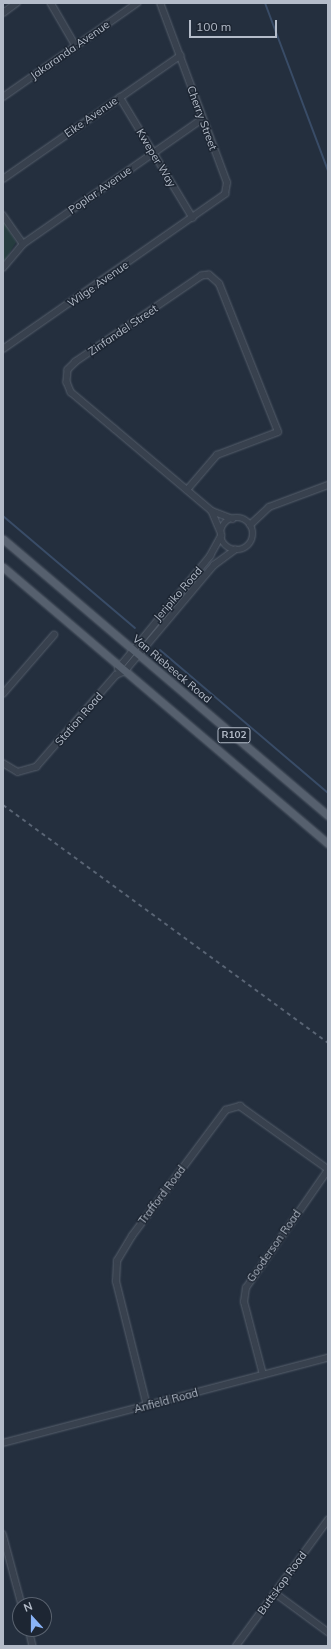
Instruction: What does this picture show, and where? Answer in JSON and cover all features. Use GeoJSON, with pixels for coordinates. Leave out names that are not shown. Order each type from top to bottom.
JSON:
{"type":"FeatureCollection","features":[{"type":"Feature","properties":{"kind":"main road","name":"Van Riebeeck Road"},"geometry":{"type":"LineString","coordinates":[[3,538],[328,816]]}},
{"type":"Feature","properties":{"kind":"main road","name":"R102"},"geometry":{"type":"LineString","coordinates":[[3,567],[118,665],[122,672],[328,844]]}},
{"type":"Feature","properties":{"kind":"street"},"geometry":{"type":"LineString","coordinates":[[3,13],[18,3]]}},
{"type":"Feature","properties":{"kind":"street"},"geometry":{"type":"LineString","coordinates":[[51,3],[76,46]]}},
{"type":"Feature","properties":{"kind":"street","name":"Jakaranda Avenue"},"geometry":{"type":"LineString","coordinates":[[3,97],[137,3]]}},
{"type":"Feature","properties":{"kind":"street","name":"Cherry Street"},"geometry":{"type":"LineString","coordinates":[[160,3],[228,186],[225,194],[193,218]]}},
{"type":"Feature","properties":{"kind":"street","name":"Eike Avenue"},"geometry":{"type":"LineString","coordinates":[[3,179],[180,56]]}},
{"type":"Feature","properties":{"kind":"street","name":"Kweper Way"},"geometry":{"type":"LineString","coordinates":[[120,97],[193,218]]}},
{"type":"Feature","properties":{"kind":"street","name":"Poplar Avenue"},"geometry":{"type":"LineString","coordinates":[[3,268],[23,244],[202,119]]}},
{"type":"Feature","properties":{"kind":"street"},"geometry":{"type":"LineString","coordinates":[[3,215],[23,244]]}},
{"type":"Feature","properties":{"kind":"street","name":"Wilge Avenue"},"geometry":{"type":"LineString","coordinates":[[3,349],[193,218]]}},
{"type":"Feature","properties":{"kind":"street","name":"Zinfandel Street"},"geometry":{"type":"LineString","coordinates":[[186,490],[217,455],[278,432],[219,284],[209,275],[202,276],[76,362],[67,376],[71,392],[186,490],[212,511],[233,519]]}},
{"type":"Feature","properties":{"kind":"street"},"geometry":{"type":"LineString","coordinates":[[250,525],[270,507],[328,485]]}},
{"type":"Feature","properties":{"kind":"street","name":"Zinfandel Street"},"geometry":{"type":"LineString","coordinates":[[212,511],[221,534]]}},
{"type":"Feature","properties":{"kind":"street"},"geometry":{"type":"LineString","coordinates":[[233,519],[243,519],[250,525],[253,532],[250,544],[235,550],[226,545],[221,534],[233,519]]}},
{"type":"Feature","properties":{"kind":"street","name":"Jeripiko Road"},"geometry":{"type":"LineString","coordinates":[[118,665],[210,556],[221,534]]}},
{"type":"Feature","properties":{"kind":"street","name":"Jeripiko Road"},"geometry":{"type":"LineString","coordinates":[[122,672],[139,655],[214,566],[235,550]]}},
{"type":"Feature","properties":{"kind":"street"},"geometry":{"type":"LineString","coordinates":[[3,694],[54,634]]}},
{"type":"Feature","properties":{"kind":"street","name":"Station Road"},"geometry":{"type":"LineString","coordinates":[[3,763],[22,772],[39,764],[122,672]]}},
{"type":"Feature","properties":{"kind":"street","name":"Trafford Road"},"geometry":{"type":"LineString","coordinates":[[147,1406],[116,1282],[117,1261],[132,1236],[226,1110],[240,1106],[328,1170]]}},
{"type":"Feature","properties":{"kind":"street","name":"Gooderson Road"},"geometry":{"type":"LineString","coordinates":[[263,1375],[244,1302],[249,1278],[328,1170]]}},
{"type":"Feature","properties":{"kind":"street","name":"Anfield Road"},"geometry":{"type":"LineString","coordinates":[[3,1443],[328,1358]]}},
{"type":"Feature","properties":{"kind":"street","name":"Buttskop Road"},"geometry":{"type":"LineString","coordinates":[[236,1646],[328,1520]]}},
{"type":"Feature","properties":{"kind":"street"},"geometry":{"type":"LineString","coordinates":[[3,1534],[20,1597]]}},
{"type":"Feature","properties":{"kind":"street"},"geometry":{"type":"LineString","coordinates":[[275,1593],[328,1632]]}},
{"type":"Feature","properties":{"kind":"green space"},"geometry":{"type":"Polygon","coordinates":[[[3,220],[16,242],[3,264],[3,220]]]}},
{"type":"Feature","properties":{"kind":"waterway"},"geometry":{"type":"LineString","coordinates":[[265,3],[328,171]]}},
{"type":"Feature","properties":{"kind":"waterway"},"geometry":{"type":"LineString","coordinates":[[3,516],[135,628]]}},
{"type":"Feature","properties":{"kind":"waterway"},"geometry":{"type":"LineString","coordinates":[[160,650],[328,793]]}},
{"type":"Feature","properties":{"kind":"railway"},"geometry":{"type":"LineString","coordinates":[[3,805],[328,1043]]}}]}
